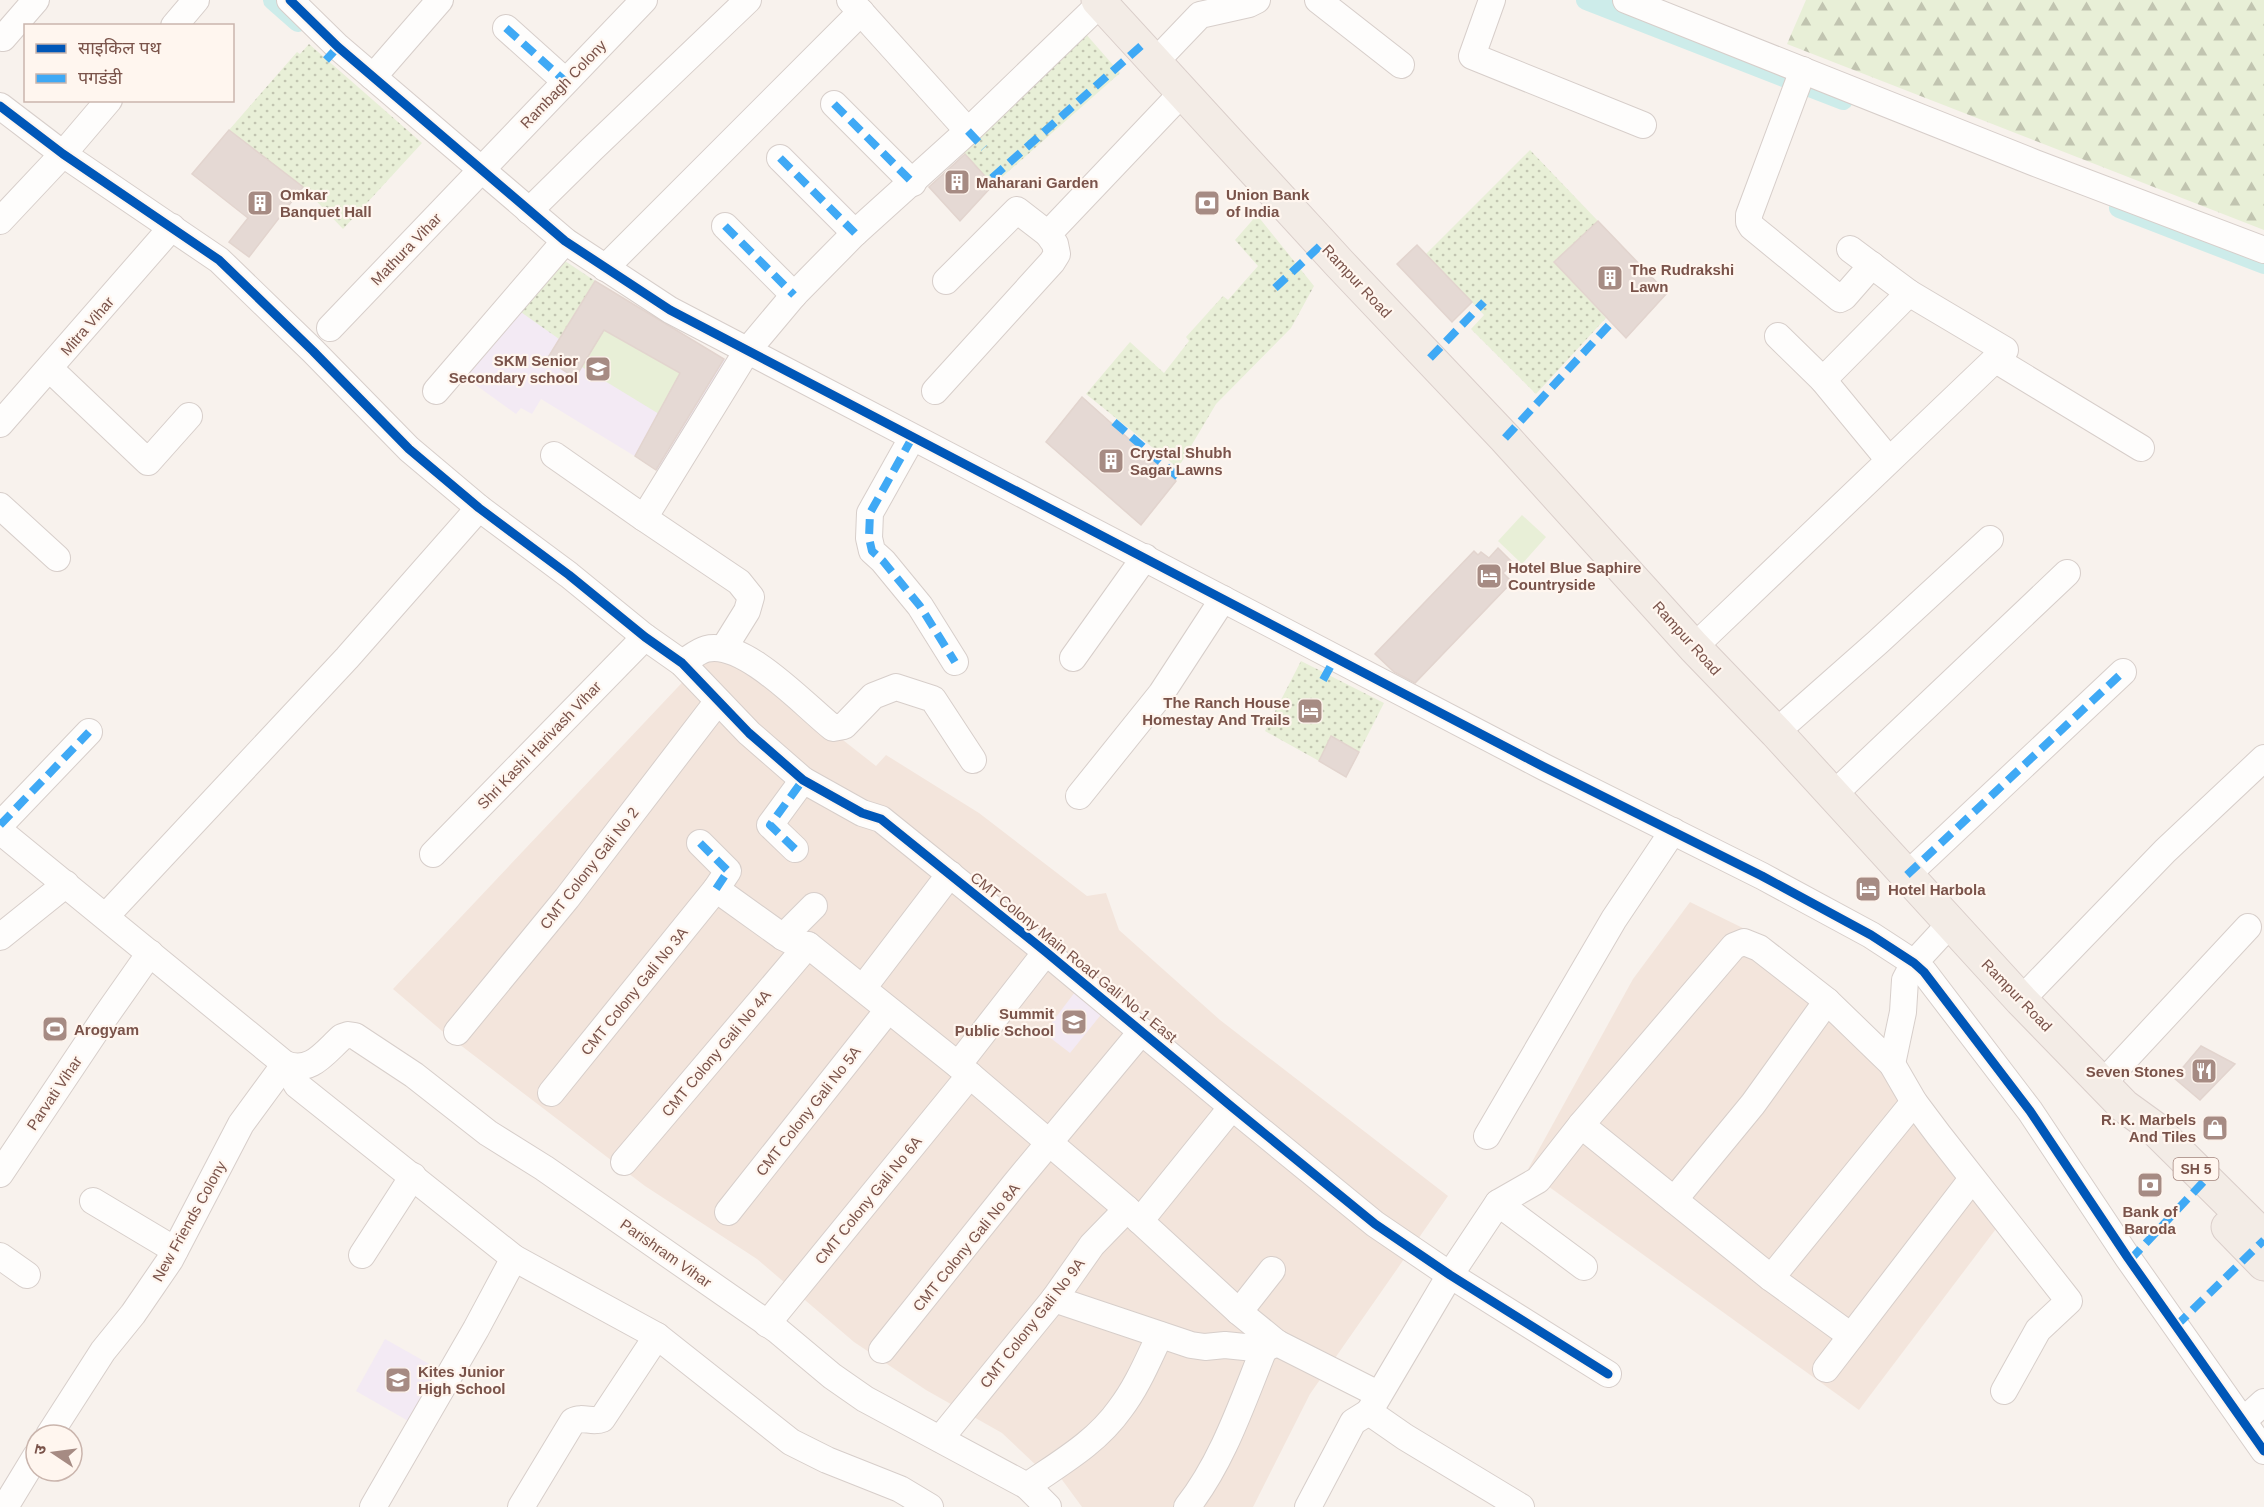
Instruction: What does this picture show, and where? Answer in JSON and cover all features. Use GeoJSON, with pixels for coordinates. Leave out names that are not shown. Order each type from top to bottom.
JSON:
{"type":"FeatureCollection","features":[{"type":"Feature","properties":{"kind":"main road","name":"Rampur Road"},"geometry":{"type":"LineString","coordinates":[[1099,2],[1340,264],[1505,438],[1694,647],[1776,732],[2021,1000],[2113,1095],[2153,1127],[2264,1237]]}},
{"type":"Feature","properties":{"kind":"main road"},"geometry":{"type":"LineString","coordinates":[[2113,1095],[2136,1132],[2264,1264]]}},
{"type":"Feature","properties":{"kind":"street"},"geometry":{"type":"LineString","coordinates":[[3,38],[36,0]]}},
{"type":"Feature","properties":{"kind":"street"},"geometry":{"type":"LineString","coordinates":[[176,24],[196,0]]}},
{"type":"Feature","properties":{"kind":"street"},"geometry":{"type":"LineString","coordinates":[[291,0],[338,47],[374,77],[476,175],[529,211],[561,246],[605,268],[743,357],[1220,604],[1544,767],[1668,839],[1851,925],[1910,970],[1924,972],[2030,1111],[2128,1258],[2264,1451]]}},
{"type":"Feature","properties":{"kind":"street"},"geometry":{"type":"LineString","coordinates":[[374,77],[441,0]]}},
{"type":"Feature","properties":{"kind":"street","name":"Rambagh Colony"},"geometry":{"type":"LineString","coordinates":[[476,175],[644,0]]}},
{"type":"Feature","properties":{"kind":"street"},"geometry":{"type":"LineString","coordinates":[[529,211],[748,0]]}},
{"type":"Feature","properties":{"kind":"street"},"geometry":{"type":"LineString","coordinates":[[1155,62],[1200,15],[1249,4],[1257,0]]}},
{"type":"Feature","properties":{"kind":"street"},"geometry":{"type":"LineString","coordinates":[[1318,0],[1401,65]]}},
{"type":"Feature","properties":{"kind":"street"},"geometry":{"type":"LineString","coordinates":[[1492,0],[1472,56],[1643,125]]}},
{"type":"Feature","properties":{"kind":"street"},"geometry":{"type":"LineString","coordinates":[[1626,0],[1800,79],[2034,163],[2264,250]]}},
{"type":"Feature","properties":{"kind":"street"},"geometry":{"type":"LineString","coordinates":[[644,518],[743,357],[794,296],[855,233],[968,131],[1099,2]]}},
{"type":"Feature","properties":{"kind":"street"},"geometry":{"type":"LineString","coordinates":[[605,268],[856,6],[968,131]]}},
{"type":"Feature","properties":{"kind":"street"},"geometry":{"type":"LineString","coordinates":[[506,28],[565,81]]}},
{"type":"Feature","properties":{"kind":"street"},"geometry":{"type":"LineString","coordinates":[[1800,79],[1749,215],[1749,222],[1752,227],[1840,299],[1872,266]]}},
{"type":"Feature","properties":{"kind":"street"},"geometry":{"type":"LineString","coordinates":[[1048,234],[1183,92]]}},
{"type":"Feature","properties":{"kind":"street"},"geometry":{"type":"LineString","coordinates":[[0,221],[63,154],[107,102]]}},
{"type":"Feature","properties":{"kind":"street"},"geometry":{"type":"LineString","coordinates":[[834,105],[913,183]]}},
{"type":"Feature","properties":{"kind":"street","name":"CMT Colony Main Road Gali No 1 East"},"geometry":{"type":"LineString","coordinates":[[0,106],[63,154],[219,260],[410,449],[480,508],[569,575],[645,637],[682,663],[762,745],[803,780],[862,813],[881,819],[1143,1031],[1376,1224],[1450,1275],[1608,1374]]}},
{"type":"Feature","properties":{"kind":"street"},"geometry":{"type":"LineString","coordinates":[[780,158],[855,233]]}},
{"type":"Feature","properties":{"kind":"street","name":"Mathura Vihar"},"geometry":{"type":"LineString","coordinates":[[330,328],[476,175]]}},
{"type":"Feature","properties":{"kind":"street"},"geometry":{"type":"LineString","coordinates":[[935,390],[1057,254],[1048,234],[1017,210],[946,281]]}},
{"type":"Feature","properties":{"kind":"street"},"geometry":{"type":"LineString","coordinates":[[725,226],[794,296]]}},
{"type":"Feature","properties":{"kind":"street","name":"Mitra Vihar"},"geometry":{"type":"LineString","coordinates":[[0,424],[172,227]]}},
{"type":"Feature","properties":{"kind":"street"},"geometry":{"type":"LineString","coordinates":[[436,391],[561,246]]}},
{"type":"Feature","properties":{"kind":"street"},"geometry":{"type":"LineString","coordinates":[[1694,647],[2005,350],[1909,293],[1850,249]]}},
{"type":"Feature","properties":{"kind":"street"},"geometry":{"type":"LineString","coordinates":[[1823,380],[1909,293]]}},
{"type":"Feature","properties":{"kind":"street"},"geometry":{"type":"LineString","coordinates":[[1778,336],[1823,380],[1889,460]]}},
{"type":"Feature","properties":{"kind":"street"},"geometry":{"type":"LineString","coordinates":[[1996,360],[2141,448]]}},
{"type":"Feature","properties":{"kind":"street"},"geometry":{"type":"LineString","coordinates":[[50,369],[148,462],[189,416]]}},
{"type":"Feature","properties":{"kind":"street"},"geometry":{"type":"LineString","coordinates":[[910,442],[870,513],[869,538],[872,551],[920,606],[955,662]]}},
{"type":"Feature","properties":{"kind":"street"},"geometry":{"type":"LineString","coordinates":[[554,455],[739,582],[750,597],[747,611],[724,648]]}},
{"type":"Feature","properties":{"kind":"street"},"geometry":{"type":"LineString","coordinates":[[0,506],[57,558]]}},
{"type":"Feature","properties":{"kind":"street"},"geometry":{"type":"LineString","coordinates":[[106,916],[347,658],[480,508]]}},
{"type":"Feature","properties":{"kind":"street"},"geometry":{"type":"LineString","coordinates":[[1776,732],[1990,539]]}},
{"type":"Feature","properties":{"kind":"street"},"geometry":{"type":"LineString","coordinates":[[1073,658],[1141,563]]}},
{"type":"Feature","properties":{"kind":"street"},"geometry":{"type":"LineString","coordinates":[[1833,795],[2067,573]]}},
{"type":"Feature","properties":{"kind":"street"},"geometry":{"type":"LineString","coordinates":[[1079,796],[1161,694],[1220,604]]}},
{"type":"Feature","properties":{"kind":"street","name":"Shri Kashi Harivash Vihar"},"geometry":{"type":"LineString","coordinates":[[434,854],[645,637]]}},
{"type":"Feature","properties":{"kind":"street"},"geometry":{"type":"LineString","coordinates":[[682,663],[706,649],[724,648],[746,658],[779,680],[833,728],[844,726],[873,696],[887,689],[896,687],[933,699],[973,760]]}},
{"type":"Feature","properties":{"kind":"street"},"geometry":{"type":"LineString","coordinates":[[1907,875],[2123,672]]}},
{"type":"Feature","properties":{"kind":"street","name":"CMT Colony Gali No 2"},"geometry":{"type":"LineString","coordinates":[[457,1032],[567,898],[718,701]]}},
{"type":"Feature","properties":{"kind":"street"},"geometry":{"type":"LineString","coordinates":[[0,825],[89,732]]}},
{"type":"Feature","properties":{"kind":"street"},"geometry":{"type":"LineString","coordinates":[[2021,1000],[2165,851],[2264,758]]}},
{"type":"Feature","properties":{"kind":"street"},"geometry":{"type":"LineString","coordinates":[[795,849],[770,825],[803,780]]}},
{"type":"Feature","properties":{"kind":"street"},"geometry":{"type":"LineString","coordinates":[[0,831],[285,1064],[297,1085],[514,1258],[657,1336],[791,1442],[828,1460],[900,1489],[930,1507]]}},
{"type":"Feature","properties":{"kind":"street"},"geometry":{"type":"LineString","coordinates":[[1487,1136],[1614,919],[1668,839]]}},
{"type":"Feature","properties":{"kind":"street"},"geometry":{"type":"LineString","coordinates":[[700,843],[728,871],[716,889],[783,937],[795,943],[808,945],[964,1070],[1134,1215],[1239,1312],[1271,1346],[1373,1403],[1490,1500],[1521,1507]]}},
{"type":"Feature","properties":{"kind":"street"},"geometry":{"type":"LineString","coordinates":[[863,988],[950,874]]}},
{"type":"Feature","properties":{"kind":"street"},"geometry":{"type":"LineString","coordinates":[[0,937],[66,884]]}},
{"type":"Feature","properties":{"kind":"street","name":"CMT Colony Gali No 3A"},"geometry":{"type":"LineString","coordinates":[[551,1093],[716,889]]}},
{"type":"Feature","properties":{"kind":"street"},"geometry":{"type":"LineString","coordinates":[[783,937],[814,906]]}},
{"type":"Feature","properties":{"kind":"street"},"geometry":{"type":"LineString","coordinates":[[1892,1064],[1904,1012],[1910,970],[1950,924]]}},
{"type":"Feature","properties":{"kind":"street"},"geometry":{"type":"LineString","coordinates":[[2113,1095],[2248,927]]}},
{"type":"Feature","properties":{"kind":"street"},"geometry":{"type":"LineString","coordinates":[[1308,1507],[1353,1422],[1373,1403],[1450,1275],[1498,1203],[1538,1180],[1581,1125],[1734,946],[1744,942],[1759,948],[1827,1001],[1892,1064],[1914,1102],[1971,1179],[2069,1301],[2038,1329],[2004,1391]]}},
{"type":"Feature","properties":{"kind":"street","name":"CMT Colony Gali No 4A"},"geometry":{"type":"LineString","coordinates":[[624,1161],[808,945]]}},
{"type":"Feature","properties":{"kind":"street","name":"CMT Colony Gali No 6A"},"geometry":{"type":"LineString","coordinates":[[767,1324],[964,1070],[1046,952]]}},
{"type":"Feature","properties":{"kind":"street","name":"Parvati Vihar"},"geometry":{"type":"LineString","coordinates":[[0,1174],[150,953]]}},
{"type":"Feature","properties":{"kind":"street"},"geometry":{"type":"LineString","coordinates":[[1674,1200],[1754,1104],[1827,1001]]}},
{"type":"Feature","properties":{"kind":"street","name":"CMT Colony Gali No 5A"},"geometry":{"type":"LineString","coordinates":[[728,1212],[888,1010]]}},
{"type":"Feature","properties":{"kind":"street","name":"CMT Colony Gali No 8A"},"geometry":{"type":"LineString","coordinates":[[882,1350],[1143,1031]]}},
{"type":"Feature","properties":{"kind":"street","name":"Parishram Vihar"},"geometry":{"type":"LineString","coordinates":[[285,1064],[296,1068],[310,1065],[342,1037],[355,1036],[414,1076],[488,1133],[544,1168],[767,1324],[832,1376],[865,1398],[1027,1486],[1048,1507]]}},
{"type":"Feature","properties":{"kind":"street","name":"New Friends Colony"},"geometry":{"type":"LineString","coordinates":[[57,1423],[103,1351],[134,1314],[170,1260],[241,1124],[285,1064]]}},
{"type":"Feature","properties":{"kind":"street"},"geometry":{"type":"LineString","coordinates":[[1771,1278],[1914,1102]]}},
{"type":"Feature","properties":{"kind":"street","name":"CMT Colony Gali No 9A"},"geometry":{"type":"LineString","coordinates":[[940,1439],[1054,1299],[1092,1245],[1134,1215],[1232,1107]]}},
{"type":"Feature","properties":{"kind":"street"},"geometry":{"type":"LineString","coordinates":[[1581,1125],[1771,1278],[1851,1336]]}},
{"type":"Feature","properties":{"kind":"street"},"geometry":{"type":"LineString","coordinates":[[362,1255],[413,1176]]}},
{"type":"Feature","properties":{"kind":"street"},"geometry":{"type":"LineString","coordinates":[[1826,1369],[1971,1179]]}},
{"type":"Feature","properties":{"kind":"street"},"geometry":{"type":"LineString","coordinates":[[93,1201],[175,1250]]}},
{"type":"Feature","properties":{"kind":"street"},"geometry":{"type":"LineString","coordinates":[[1498,1203],[1584,1267]]}},
{"type":"Feature","properties":{"kind":"street"},"geometry":{"type":"LineString","coordinates":[[0,1256],[27,1275]]}},
{"type":"Feature","properties":{"kind":"street"},"geometry":{"type":"LineString","coordinates":[[373,1507],[476,1329],[514,1258]]}},
{"type":"Feature","properties":{"kind":"street"},"geometry":{"type":"LineString","coordinates":[[1239,1312],[1272,1270]]}},
{"type":"Feature","properties":{"kind":"street"},"geometry":{"type":"LineString","coordinates":[[1054,1299],[1191,1345],[1205,1347],[1271,1346]]}},
{"type":"Feature","properties":{"kind":"street"},"geometry":{"type":"LineString","coordinates":[[1027,1486],[1071,1457],[1098,1434],[1120,1410],[1140,1377],[1160,1335]]}},
{"type":"Feature","properties":{"kind":"street"},"geometry":{"type":"LineString","coordinates":[[521,1507],[573,1421],[602,1419],[657,1336]]}},
{"type":"Feature","properties":{"kind":"street"},"geometry":{"type":"LineString","coordinates":[[1187,1507],[1206,1477],[1271,1346]]}},
{"type":"Feature","properties":{"kind":"street"},"geometry":{"type":"LineString","coordinates":[[2243,1421],[2264,1402]]}},
{"type":"Feature","properties":{"kind":"street"},"geometry":{"type":"LineString","coordinates":[[4,1507],[24,1475]]}},
{"type":"Feature","properties":{"kind":"shaded area","name":"SKM Senior Secondary school"},"geometry":{"type":"Polygon","coordinates":[[[562,259],[731,363],[664,474],[541,399],[532,414],[521,408],[516,414],[462,375],[562,259]]]}},
{"type":"Feature","properties":{"kind":"shaded area"},"geometry":{"type":"Polygon","coordinates":[[[710,653],[733,658],[792,700],[876,766],[886,755],[979,813],[1087,896],[1106,893],[1119,930],[1220,1020],[1448,1196],[1310,1394],[1253,1507],[1082,1507],[1060,1477],[1038,1467],[1002,1433],[926,1390],[854,1342],[757,1259],[645,1186],[442,1031],[393,989],[710,653]]]}},
{"type":"Feature","properties":{"kind":"shaded area"},"geometry":{"type":"Polygon","coordinates":[[[1690,902],[1759,936],[2011,1209],[1859,1410],[1527,1171],[1633,979],[1690,902]]]}},
{"type":"Feature","properties":{"kind":"shaded area","name":"Summit Public School"},"geometry":{"type":"Polygon","coordinates":[[[1078,988],[1104,1011],[1070,1053],[1044,1033],[1078,988]]]}},
{"type":"Feature","properties":{"kind":"shaded area","name":"Kites Junior High School"},"geometry":{"type":"Polygon","coordinates":[[[385,1339],[440,1370],[410,1422],[356,1391],[385,1339]]]}},
{"type":"Feature","properties":{"kind":"green space"},"geometry":{"type":"Polygon","coordinates":[[[1806,0],[2264,0],[2264,230],[1787,44],[1806,0]]]}},
{"type":"Feature","properties":{"kind":"green space"},"geometry":{"type":"Polygon","coordinates":[[[1085,33],[1120,73],[993,185],[957,147],[1085,33]]]}},
{"type":"Feature","properties":{"kind":"green space"},"geometry":{"type":"Polygon","coordinates":[[[309,44],[422,143],[343,229],[303,187],[229,130],[297,52],[300,54],[309,44]]]}},
{"type":"Feature","properties":{"kind":"green space"},"geometry":{"type":"Polygon","coordinates":[[[1530,150],[1598,221],[1554,262],[1606,318],[1536,394],[1471,329],[1484,315],[1426,254],[1530,150]]]}},
{"type":"Feature","properties":{"kind":"green space"},"geometry":{"type":"Polygon","coordinates":[[[1257,215],[1314,286],[1291,328],[1216,404],[1178,468],[1086,394],[1130,342],[1164,373],[1189,341],[1186,337],[1223,296],[1228,300],[1258,266],[1235,240],[1257,215]]]}},
{"type":"Feature","properties":{"kind":"green space"},"geometry":{"type":"Polygon","coordinates":[[[562,259],[595,281],[559,339],[518,310],[562,259]]]}},
{"type":"Feature","properties":{"kind":"green space"},"geometry":{"type":"Polygon","coordinates":[[[604,330],[680,373],[659,414],[582,367],[604,330]]]}},
{"type":"Feature","properties":{"kind":"green space"},"geometry":{"type":"Polygon","coordinates":[[[1522,515],[1546,537],[1522,564],[1498,541],[1522,515]]]}},
{"type":"Feature","properties":{"kind":"green space"},"geometry":{"type":"Polygon","coordinates":[[[1301,661],[1384,703],[1359,752],[1331,736],[1319,761],[1265,731],[1301,661]]]}},
{"type":"Feature","properties":{"kind":"building","name":"Omkar Banquet Hall"},"geometry":{"type":"Polygon","coordinates":[[[229,130],[303,187],[249,257],[229,242],[248,218],[192,174],[229,130]]]}},
{"type":"Feature","properties":{"kind":"building","name":"Maharani Garden"},"geometry":{"type":"Polygon","coordinates":[[[965,154],[993,185],[960,221],[929,187],[965,154]]]}},
{"type":"Feature","properties":{"kind":"building","name":"The Rudrakshi Lawn"},"geometry":{"type":"Polygon","coordinates":[[[1598,221],[1667,293],[1626,338],[1554,262],[1598,221]]]}},
{"type":"Feature","properties":{"kind":"building"},"geometry":{"type":"Polygon","coordinates":[[[1417,245],[1472,302],[1452,322],[1397,264],[1417,245]]]}},
{"type":"Feature","properties":{"kind":"building"},"geometry":{"type":"Polygon","coordinates":[[[595,281],[724,359],[656,470],[635,456],[680,373],[604,330],[575,378],[547,359],[595,281]]]}},
{"type":"Feature","properties":{"kind":"building","name":"Crystal Shubh Sagar Lawns"},"geometry":{"type":"Polygon","coordinates":[[[1082,397],[1176,481],[1141,525],[1046,442],[1082,397]]]}},
{"type":"Feature","properties":{"kind":"building"},"geometry":{"type":"Polygon","coordinates":[[[1498,548],[1513,563],[1503,573],[1512,582],[1415,683],[1394,672],[1375,654],[1474,551],[1478,555],[1481,552],[1489,558],[1498,548]]]}},
{"type":"Feature","properties":{"kind":"building"},"geometry":{"type":"Polygon","coordinates":[[[1331,736],[1359,752],[1346,777],[1319,761],[1331,736]]]}},
{"type":"Feature","properties":{"kind":"building","name":"Seven Stones"},"geometry":{"type":"Polygon","coordinates":[[[2201,1046],[2235,1064],[2200,1100],[2174,1078],[2201,1046]]]}},
{"type":"Feature","properties":{"kind":"waterway"},"geometry":{"type":"LineString","coordinates":[[273,0],[298,22]]}},
{"type":"Feature","properties":{"kind":"waterway"},"geometry":{"type":"LineString","coordinates":[[1586,0],[1843,100]]}},
{"type":"Feature","properties":{"kind":"waterway"},"geometry":{"type":"LineString","coordinates":[[2119,208],[2264,264]]}},
{"type":"Feature","properties":{"kind":"marked path"},"geometry":{"type":"LineString","coordinates":[[506,28],[565,81]]}},
{"type":"Feature","properties":{"kind":"marked path"},"geometry":{"type":"LineString","coordinates":[[992,178],[1141,46]]}},
{"type":"Feature","properties":{"kind":"marked path"},"geometry":{"type":"LineString","coordinates":[[326,60],[338,47]]}},
{"type":"Feature","properties":{"kind":"marked path"},"geometry":{"type":"LineString","coordinates":[[834,104],[913,183]]}},
{"type":"Feature","properties":{"kind":"marked path"},"geometry":{"type":"LineString","coordinates":[[968,131],[984,148]]}},
{"type":"Feature","properties":{"kind":"marked path"},"geometry":{"type":"LineString","coordinates":[[780,158],[855,233]]}},
{"type":"Feature","properties":{"kind":"marked path"},"geometry":{"type":"LineString","coordinates":[[725,226],[794,295]]}},
{"type":"Feature","properties":{"kind":"marked path"},"geometry":{"type":"LineString","coordinates":[[1275,288],[1322,244]]}},
{"type":"Feature","properties":{"kind":"marked path"},"geometry":{"type":"LineString","coordinates":[[1430,358],[1484,302]]}},
{"type":"Feature","properties":{"kind":"marked path"},"geometry":{"type":"LineString","coordinates":[[1505,438],[1611,323]]}},
{"type":"Feature","properties":{"kind":"marked path"},"geometry":{"type":"LineString","coordinates":[[1114,422],[1183,481]]}},
{"type":"Feature","properties":{"kind":"marked path"},"geometry":{"type":"LineString","coordinates":[[912,438],[870,513],[869,538],[872,551],[920,606],[955,662]]}},
{"type":"Feature","properties":{"kind":"marked path"},"geometry":{"type":"LineString","coordinates":[[1323,680],[1335,658]]}},
{"type":"Feature","properties":{"kind":"marked path"},"geometry":{"type":"LineString","coordinates":[[1907,875],[2123,672]]}},
{"type":"Feature","properties":{"kind":"marked path"},"geometry":{"type":"LineString","coordinates":[[0,825],[89,732]]}},
{"type":"Feature","properties":{"kind":"marked path"},"geometry":{"type":"LineString","coordinates":[[795,849],[770,825],[803,780]]}},
{"type":"Feature","properties":{"kind":"marked path"},"geometry":{"type":"LineString","coordinates":[[700,843],[728,871],[716,889]]}},
{"type":"Feature","properties":{"kind":"marked path"},"geometry":{"type":"LineString","coordinates":[[2130,1260],[2206,1179]]}},
{"type":"Feature","properties":{"kind":"marked path"},"geometry":{"type":"LineString","coordinates":[[2176,1326],[2264,1240]]}},
{"type":"Feature","properties":{"kind":"cycle path"},"geometry":{"type":"LineString","coordinates":[[290,0],[338,47],[565,241],[670,310],[1544,767],[1762,876],[1871,935],[1914,963],[1924,972],[2030,1111],[2128,1258],[2264,1451]]}},
{"type":"Feature","properties":{"kind":"cycle path"},"geometry":{"type":"LineString","coordinates":[[0,106],[63,154],[219,260],[409,449],[479,508],[682,663],[749,733],[803,780],[862,813],[881,819],[1375,1224],[1450,1275],[1608,1374]]}},
{"type":"Feature","properties":{"kind":"place","name":"Maharani Garden"},"geometry":{"type":"Point","coordinates":[957,182]}},
{"type":"Feature","properties":{"kind":"place","name":"Omkar Banquet Hall"},"geometry":{"type":"Point","coordinates":[260,203]}},
{"type":"Feature","properties":{"kind":"place","name":"Union Bank of India"},"geometry":{"type":"Point","coordinates":[1207,203]}},
{"type":"Feature","properties":{"kind":"place","name":"The Rudrakshi Lawn"},"geometry":{"type":"Point","coordinates":[1610,278]}},
{"type":"Feature","properties":{"kind":"place","name":"SKM Senior Secondary school"},"geometry":{"type":"Point","coordinates":[598,369]}},
{"type":"Feature","properties":{"kind":"place","name":"Crystal Shubh Sagar Lawns"},"geometry":{"type":"Point","coordinates":[1111,461]}},
{"type":"Feature","properties":{"kind":"place","name":"Hotel Blue Saphire Countryside"},"geometry":{"type":"Point","coordinates":[1489,576]}},
{"type":"Feature","properties":{"kind":"place","name":"The Ranch House Homestay And Trails"},"geometry":{"type":"Point","coordinates":[1310,711]}},
{"type":"Feature","properties":{"kind":"place","name":"Hotel Harbola"},"geometry":{"type":"Point","coordinates":[1868,889]}},
{"type":"Feature","properties":{"kind":"place","name":"Summit Public School"},"geometry":{"type":"Point","coordinates":[1074,1022]}},
{"type":"Feature","properties":{"kind":"place","name":"Arogyam"},"geometry":{"type":"Point","coordinates":[55,1029]}},
{"type":"Feature","properties":{"kind":"place","name":"Seven Stones"},"geometry":{"type":"Point","coordinates":[2204,1071]}},
{"type":"Feature","properties":{"kind":"place","name":"R. K. Marbels And Tiles"},"geometry":{"type":"Point","coordinates":[2215,1128]}},
{"type":"Feature","properties":{"kind":"place","name":"Bank of Baroda"},"geometry":{"type":"Point","coordinates":[2150,1185]}},
{"type":"Feature","properties":{"kind":"place","name":"Kites Junior High School"},"geometry":{"type":"Point","coordinates":[398,1380]}}]}
